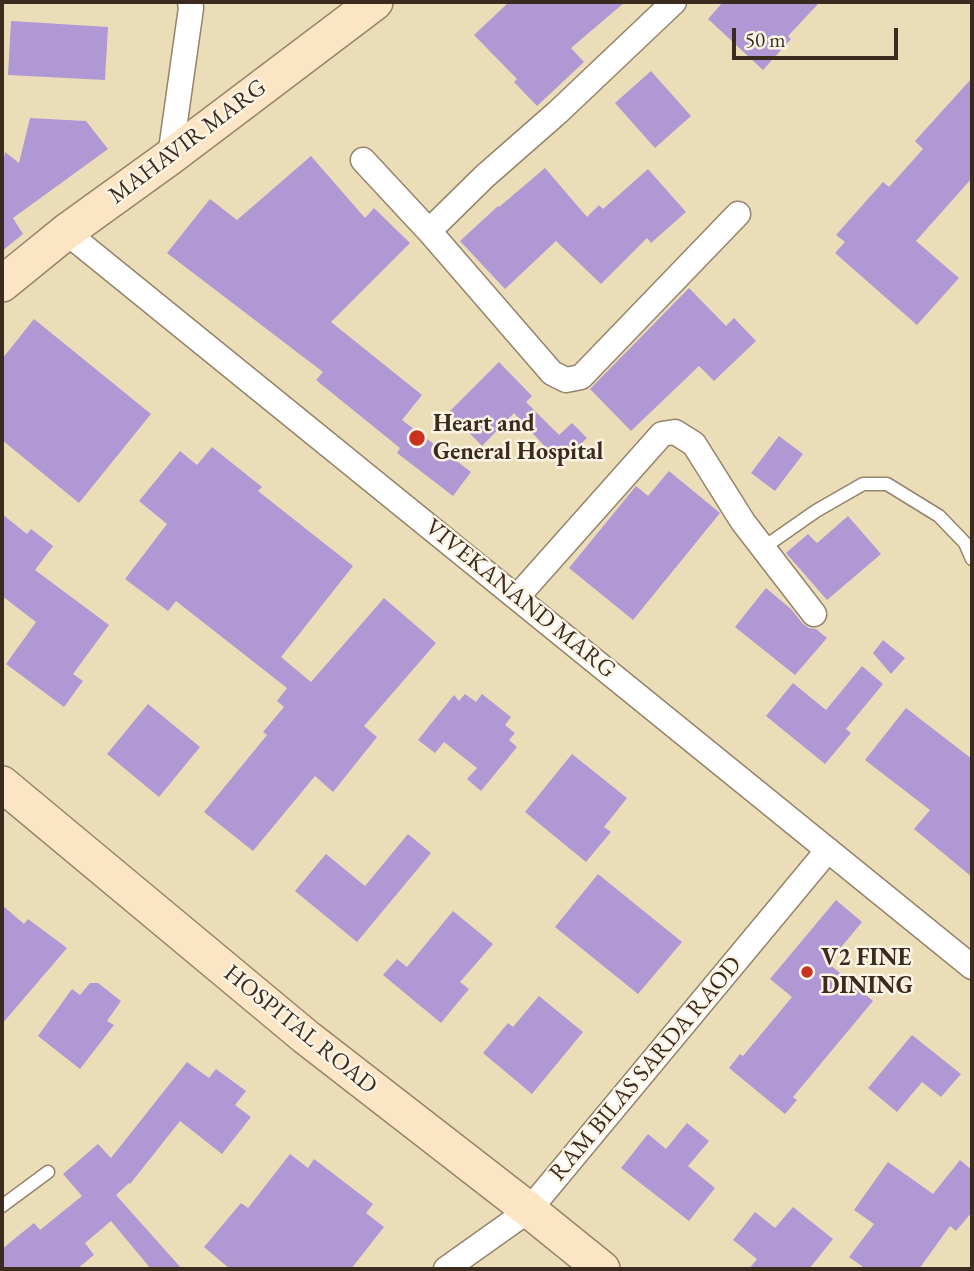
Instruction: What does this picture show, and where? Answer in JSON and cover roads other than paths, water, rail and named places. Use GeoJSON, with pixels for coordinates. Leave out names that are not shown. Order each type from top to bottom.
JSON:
{"type":"FeatureCollection","features":[{"type":"Feature","properties":{"kind":"street"},"geometry":{"type":"LineString","coordinates":[[170,158],[190,2]]}},
{"type":"Feature","properties":{"kind":"street"},"geometry":{"type":"LineString","coordinates":[[429,231],[674,2]]}},
{"type":"Feature","properties":{"kind":"street","name":"MAHAVIR MARG"},"geometry":{"type":"LineString","coordinates":[[2,284],[66,232],[170,158],[363,5]]}},
{"type":"Feature","properties":{"kind":"street"},"geometry":{"type":"LineString","coordinates":[[363,160],[429,231],[552,373],[566,380],[581,377],[738,214]]}},
{"type":"Feature","properties":{"kind":"street","name":"VIVEKANAND MARG"},"geometry":{"type":"LineString","coordinates":[[66,232],[972,967]]}},
{"type":"Feature","properties":{"kind":"street"},"geometry":{"type":"LineString","coordinates":[[517,597],[662,434],[676,432],[694,444],[743,522],[814,614]]}},
{"type":"Feature","properties":{"kind":"street","name":"HOSPITAL ROAD"},"geometry":{"type":"LineString","coordinates":[[2,784],[306,1037],[602,1269]]}},
{"type":"Feature","properties":{"kind":"street","name":"RAM BILAS SARDA RAOD"},"geometry":{"type":"LineString","coordinates":[[446,1269],[528,1210],[828,850]]}},
{"type":"Feature","properties":{"kind":"lane"},"geometry":{"type":"LineString","coordinates":[[763,548],[816,511],[863,484],[887,484],[939,516],[965,543],[972,559]]}},
{"type":"Feature","properties":{"kind":"lane"},"geometry":{"type":"LineString","coordinates":[[2,1206],[48,1172]]}},
{"type":"Feature","properties":{"kind":"place","name":"Heart and General Hospital"},"geometry":{"type":"Point","coordinates":[417,438]}},
{"type":"Feature","properties":{"kind":"place","name":"V2 FINE DINING"},"geometry":{"type":"Point","coordinates":[807,972]}}]}
